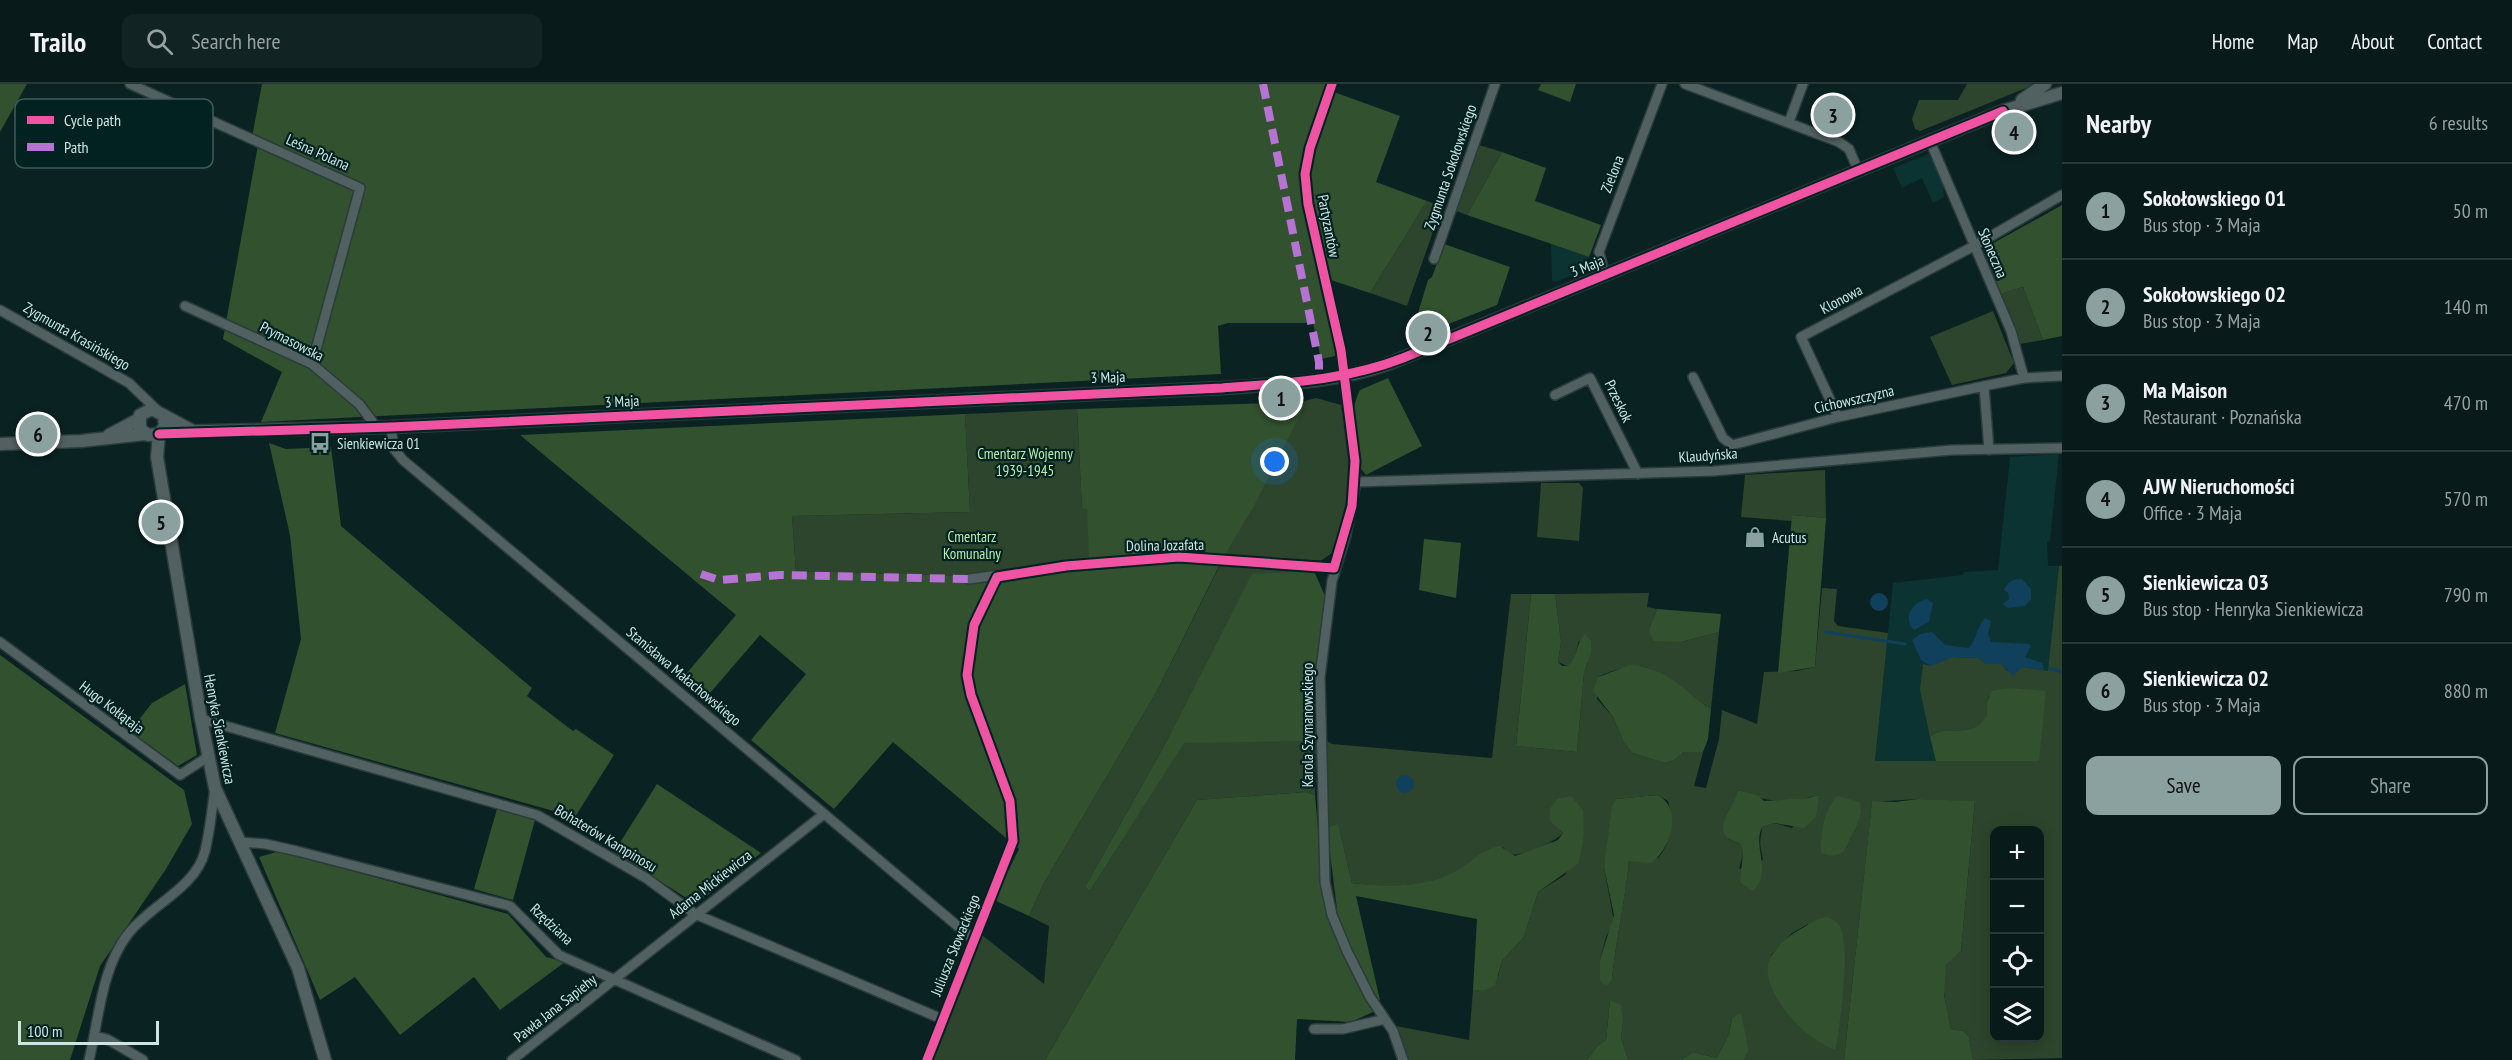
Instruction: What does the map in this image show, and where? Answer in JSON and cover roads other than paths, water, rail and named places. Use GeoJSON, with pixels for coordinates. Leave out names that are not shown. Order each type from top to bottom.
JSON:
{"type":"FeatureCollection","features":[{"type":"Feature","properties":{"kind":"street","name":"Leśna Polana"},"geometry":{"type":"LineString","coordinates":[[130,84],[163,99]]}},
{"type":"Feature","properties":{"kind":"street","name":"Partyzantów"},"geometry":{"type":"LineString","coordinates":[[1332,84],[1305,174],[1308,204],[1344,376]]}},
{"type":"Feature","properties":{"kind":"street","name":"Zygmunta Sokołowskiego"},"geometry":{"type":"LineString","coordinates":[[1434,259],[1495,84]]}},
{"type":"Feature","properties":{"kind":"street","name":"Zielona"},"geometry":{"type":"LineString","coordinates":[[1605,275],[1599,252],[1662,84]]}},
{"type":"Feature","properties":{"kind":"street"},"geometry":{"type":"LineString","coordinates":[[1685,84],[1789,122],[1845,146],[1858,170]]}},
{"type":"Feature","properties":{"kind":"street"},"geometry":{"type":"LineString","coordinates":[[1789,122],[1803,84]]}},
{"type":"Feature","properties":{"kind":"street","name":"3 Maja"},"geometry":{"type":"LineString","coordinates":[[2003,111],[2045,84]]}},
{"type":"Feature","properties":{"kind":"street"},"geometry":{"type":"LineString","coordinates":[[2051,84],[2062,93]]}},
{"type":"Feature","properties":{"kind":"street","name":"3 Maja"},"geometry":{"type":"LineString","coordinates":[[0,444],[194,432],[391,427],[1222,388],[1315,381],[1344,376],[1403,358],[2003,111],[2062,93]]}},
{"type":"Feature","properties":{"kind":"street","name":"Leśna Polana"},"geometry":{"type":"LineString","coordinates":[[213,122],[360,188],[312,364]]}},
{"type":"Feature","properties":{"kind":"street","name":"Słoneczna"},"geometry":{"type":"LineString","coordinates":[[1930,141],[2011,331],[2024,378]]}},
{"type":"Feature","properties":{"kind":"street"},"geometry":{"type":"LineString","coordinates":[[1974,246],[2062,195]]}},
{"type":"Feature","properties":{"kind":"street","name":"Klonowa"},"geometry":{"type":"LineString","coordinates":[[1838,417],[1801,337],[1974,246]]}},
{"type":"Feature","properties":{"kind":"street","name":"Prymasowska"},"geometry":{"type":"LineString","coordinates":[[185,306],[312,364],[359,404],[372,421]]}},
{"type":"Feature","properties":{"kind":"street","name":"Zygmunta Krasińskiego"},"geometry":{"type":"LineString","coordinates":[[0,310],[138,390],[160,412]]}},
{"type":"Feature","properties":{"kind":"street","name":"Karola Szymanowskiego"},"geometry":{"type":"LineString","coordinates":[[1344,376],[1356,482],[1346,535],[1334,568],[1320,677],[1325,882],[1332,915],[1347,951],[1370,998],[1398,1043],[1403,1060]]}},
{"type":"Feature","properties":{"kind":"street","name":"Cichowszczyzna"},"geometry":{"type":"LineString","coordinates":[[1693,377],[1723,438],[1732,445],[1838,417],[1984,386],[2024,378],[2062,376]]}},
{"type":"Feature","properties":{"kind":"street","name":"Przeskok"},"geometry":{"type":"LineString","coordinates":[[1555,395],[1590,378],[1638,474]]}},
{"type":"Feature","properties":{"kind":"street"},"geometry":{"type":"LineString","coordinates":[[1984,386],[1989,450]]}},
{"type":"Feature","properties":{"kind":"street","name":"Zygmunta Krasińskiego"},"geometry":{"type":"LineString","coordinates":[[138,390],[141,416]]}},
{"type":"Feature","properties":{"kind":"street","name":"3 Maja"},"geometry":{"type":"LineString","coordinates":[[99,439],[141,416],[160,412],[194,432]]}},
{"type":"Feature","properties":{"kind":"street","name":"Henryka Sienkiewicza"},"geometry":{"type":"LineString","coordinates":[[160,412],[166,423],[153,434],[201,719],[215,788],[298,968],[326,1060]]}},
{"type":"Feature","properties":{"kind":"street"},"geometry":{"type":"LineString","coordinates":[[141,416],[139,426],[153,434]]}},
{"type":"Feature","properties":{"kind":"street","name":"Stanisława Małachowskiego"},"geometry":{"type":"LineString","coordinates":[[391,427],[394,449],[403,460],[974,939]]}},
{"type":"Feature","properties":{"kind":"street","name":"Klaudyńska"},"geometry":{"type":"LineString","coordinates":[[1356,482],[1714,471],[1952,450],[2062,448]]}},
{"type":"Feature","properties":{"kind":"street","name":"Dolina Jozafata"},"geometry":{"type":"LineString","coordinates":[[969,579],[1066,566],[1179,557],[1334,568]]}},
{"type":"Feature","properties":{"kind":"street","name":"Hugo Kołłątaja"},"geometry":{"type":"LineString","coordinates":[[0,642],[180,775],[209,756]]}},
{"type":"Feature","properties":{"kind":"street","name":"Bohaterów Kampinosu"},"geometry":{"type":"LineString","coordinates":[[201,719],[537,815],[646,878],[695,914],[942,1019]]}},
{"type":"Feature","properties":{"kind":"street"},"geometry":{"type":"LineString","coordinates":[[89,1060],[107,977],[128,934],[187,881],[205,853],[215,788]]}},
{"type":"Feature","properties":{"kind":"street","name":"Adama Mickiewicza"},"geometry":{"type":"LineString","coordinates":[[616,980],[695,914],[824,814]]}},
{"type":"Feature","properties":{"kind":"street","name":"Juliusza Słowackiego"},"geometry":{"type":"LineString","coordinates":[[927,1060],[1013,841]]}},
{"type":"Feature","properties":{"kind":"street","name":"Rzędziana"},"geometry":{"type":"LineString","coordinates":[[240,842],[276,846],[510,906],[558,955],[796,1060]]}},
{"type":"Feature","properties":{"kind":"street","name":"Pawła Jana Sapiehy"},"geometry":{"type":"LineString","coordinates":[[512,1060],[616,980]]}},
{"type":"Feature","properties":{"kind":"street"},"geometry":{"type":"LineString","coordinates":[[1314,1029],[1343,1029],[1385,1019]]}},
{"type":"Feature","properties":{"kind":"street"},"geometry":{"type":"LineString","coordinates":[[94,1036],[107,1039],[143,1060]]}},
{"type":"Feature","properties":{"kind":"waterway"},"geometry":{"type":"LineString","coordinates":[[1826,632],[1905,644]]}},
{"type":"Feature","properties":{"kind":"waterway"},"geometry":{"type":"LineString","coordinates":[[2049,668],[2062,672]]}},
{"type":"Feature","properties":{"kind":"place","name":"Ma Maison"},"geometry":{"type":"Point","coordinates":[1833,115]}},
{"type":"Feature","properties":{"kind":"place","name":"AJW Nieruchomości"},"geometry":{"type":"Point","coordinates":[2014,132]}},
{"type":"Feature","properties":{"kind":"place","name":"Sokołowskiego 02"},"geometry":{"type":"Point","coordinates":[1428,333]}},
{"type":"Feature","properties":{"kind":"place","name":"Sokołowskiego 01"},"geometry":{"type":"Point","coordinates":[1281,398]}},
{"type":"Feature","properties":{"kind":"place","name":"Sienkiewicza 02"},"geometry":{"type":"Point","coordinates":[38,434]}},
{"type":"Feature","properties":{"kind":"place","name":"Sienkiewicza 01"},"geometry":{"type":"Point","coordinates":[320,443]}},
{"type":"Feature","properties":{"kind":"place","name":"Sienkiewicza 03"},"geometry":{"type":"Point","coordinates":[161,522]}},
{"type":"Feature","properties":{"kind":"place","name":"Acutus"},"geometry":{"type":"Point","coordinates":[1755,537]}},
{"type":"Feature","properties":{"kind":"park label","name":"Cmentarz Wojenny 1939-1945"},"geometry":{"type":"Point","coordinates":[1025,462]}},
{"type":"Feature","properties":{"kind":"park label","name":"Cmentarz Komunalny"},"geometry":{"type":"Point","coordinates":[972,544]}}]}
